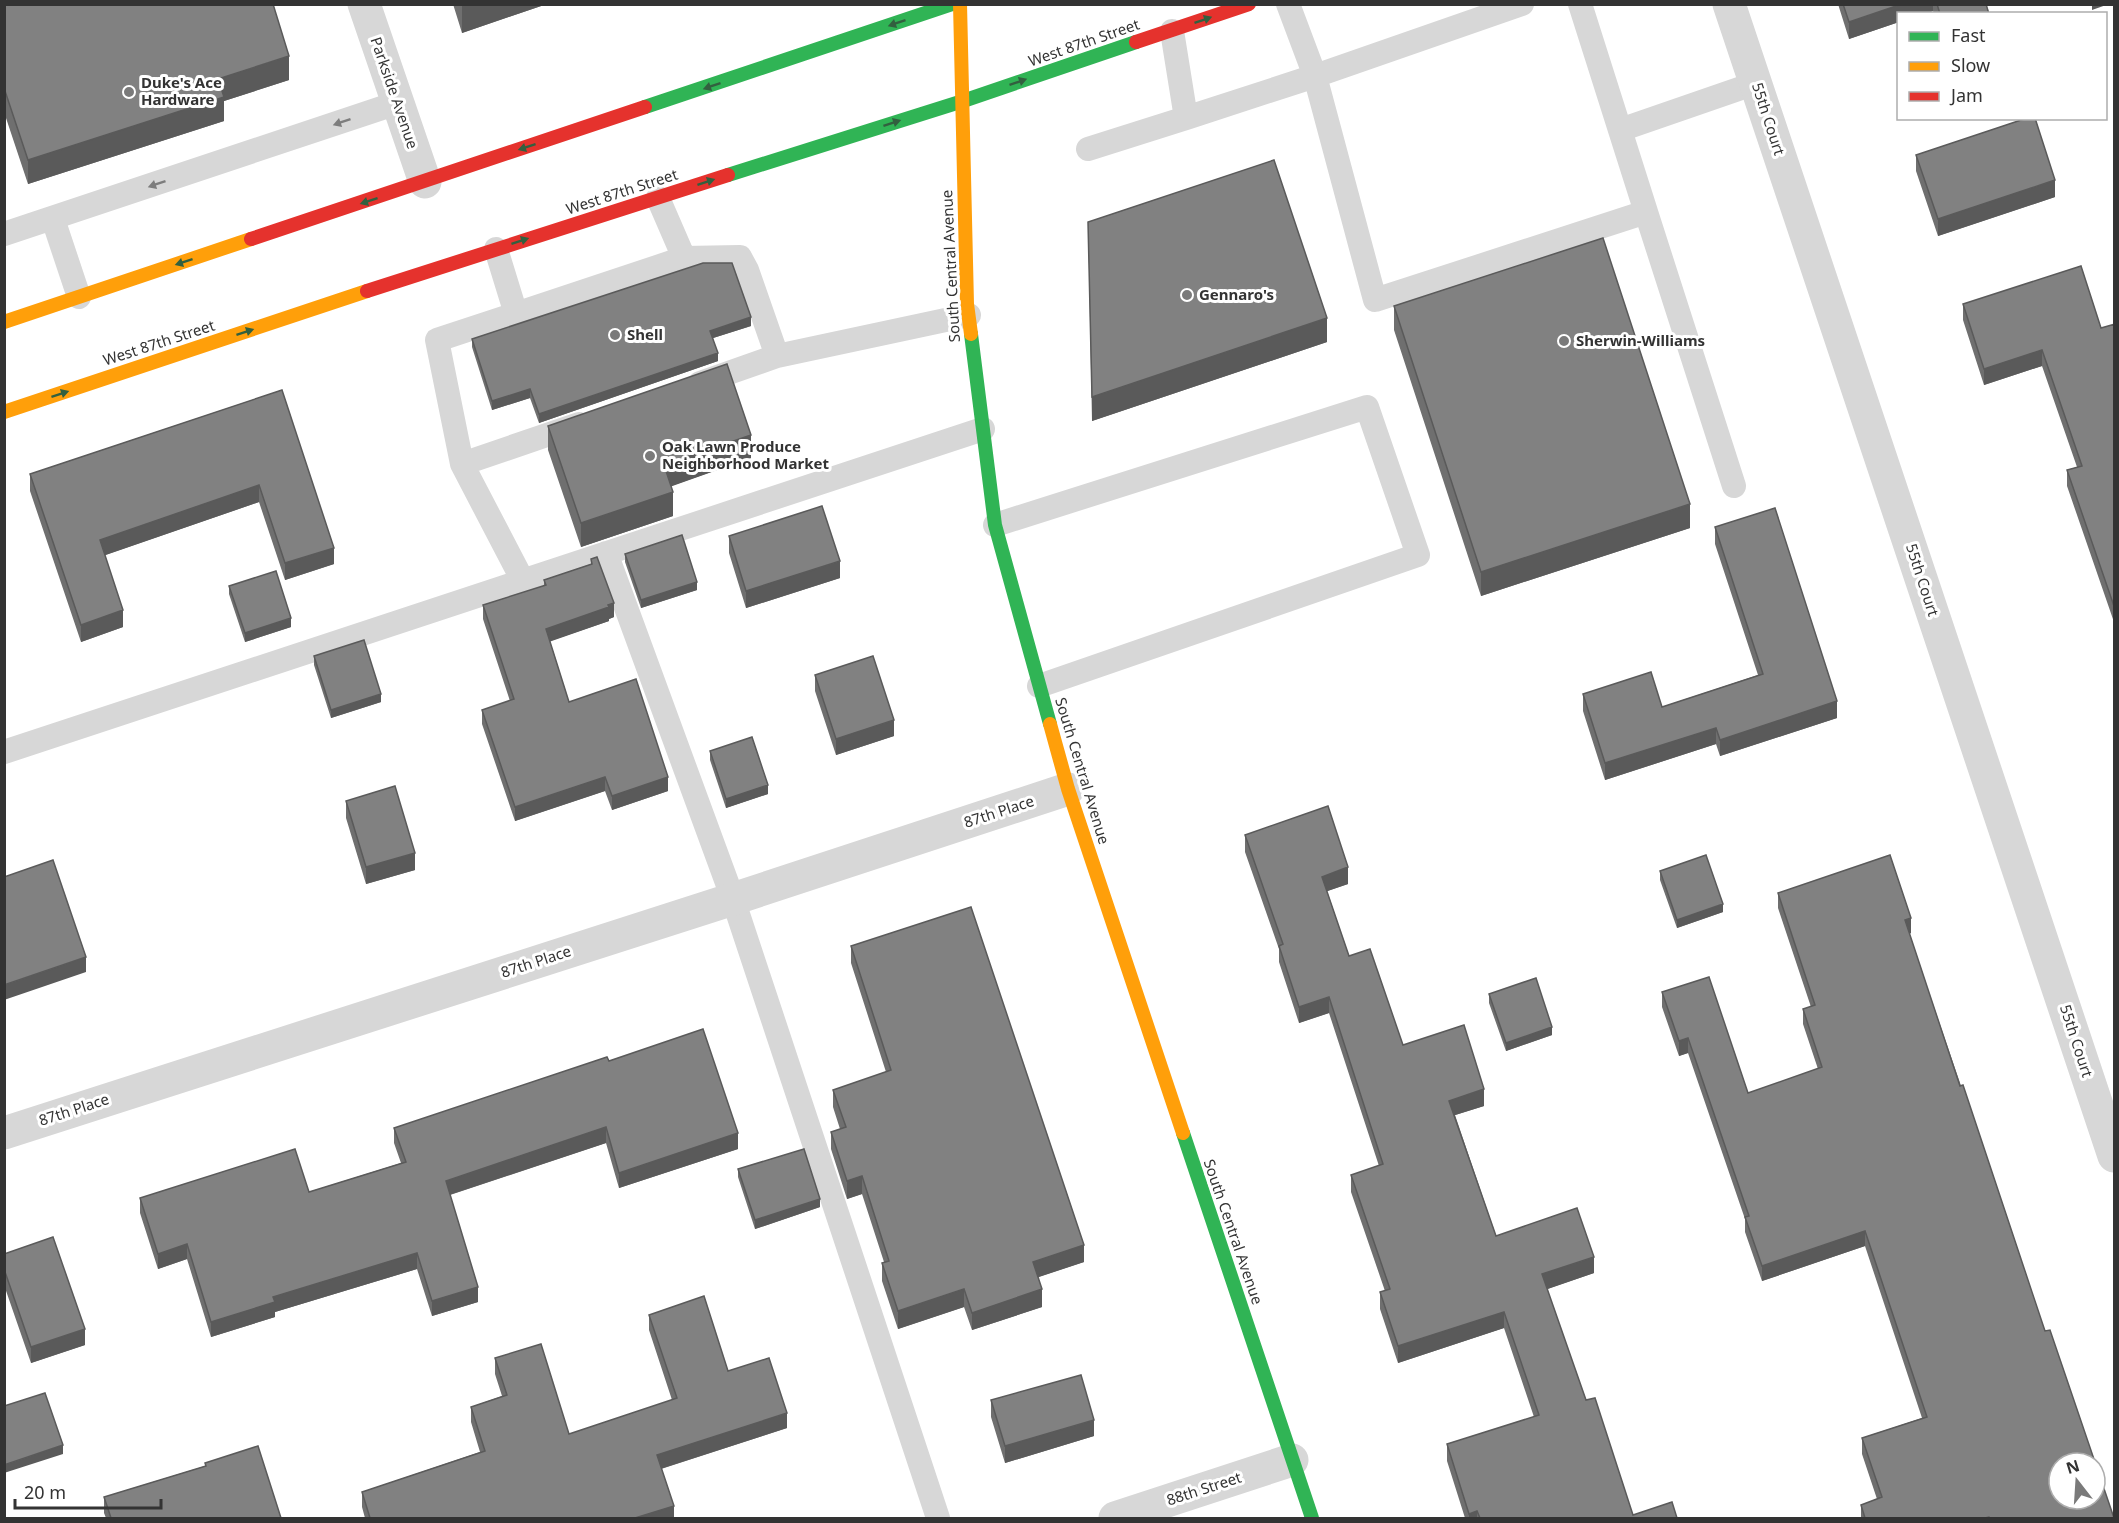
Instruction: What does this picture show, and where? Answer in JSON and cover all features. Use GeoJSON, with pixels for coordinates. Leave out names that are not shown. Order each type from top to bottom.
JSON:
{"type":"FeatureCollection","features":[{"type":"Feature","properties":{"kind":"main road"},"geometry":{"type":"LineString","coordinates":[[4,322],[952,4]]}},
{"type":"Feature","properties":{"kind":"main road","name":"South Central Avenue"},"geometry":{"type":"LineString","coordinates":[[960,4],[962,151],[969,315],[995,525],[1068,789],[1312,1518]]}},
{"type":"Feature","properties":{"kind":"main road","name":"West 87th Street"},"geometry":{"type":"LineString","coordinates":[[4,412],[496,249],[963,101],[1249,4]]}},
{"type":"Feature","properties":{"kind":"street","name":"Parkside Avenue"},"geometry":{"type":"LineString","coordinates":[[364,4],[425,182]]}},
{"type":"Feature","properties":{"kind":"street","name":"55th Court"},"geometry":{"type":"LineString","coordinates":[[1729,4],[2115,1156]]}},
{"type":"Feature","properties":{"kind":"street","name":"87th Place"},"geometry":{"type":"LineString","coordinates":[[4,1132],[733,899],[1068,789]]}},
{"type":"Feature","properties":{"kind":"street","name":"88th Street"},"geometry":{"type":"LineString","coordinates":[[1115,1518],[1292,1460]]}},
{"type":"Feature","properties":{"kind":"lane"},"geometry":{"type":"LineString","coordinates":[[1288,4],[1315,76],[1375,300],[1646,212]]}},
{"type":"Feature","properties":{"kind":"lane"},"geometry":{"type":"LineString","coordinates":[[1088,149],[1315,76],[1522,4]]}},
{"type":"Feature","properties":{"kind":"lane"},"geometry":{"type":"LineString","coordinates":[[1580,4],[1734,486]]}},
{"type":"Feature","properties":{"kind":"lane"},"geometry":{"type":"LineString","coordinates":[[1172,31],[1186,118]]}},
{"type":"Feature","properties":{"kind":"lane"},"geometry":{"type":"LineString","coordinates":[[1620,130],[1756,83]]}},
{"type":"Feature","properties":{"kind":"lane"},"geometry":{"type":"LineString","coordinates":[[4,234],[397,103]]}},
{"type":"Feature","properties":{"kind":"lane"},"geometry":{"type":"LineString","coordinates":[[658,198],[684,258]]}},
{"type":"Feature","properties":{"kind":"lane"},"geometry":{"type":"LineString","coordinates":[[53,219],[79,297]]}},
{"type":"Feature","properties":{"kind":"lane"},"geometry":{"type":"LineString","coordinates":[[496,249],[516,314]]}},
{"type":"Feature","properties":{"kind":"lane"},"geometry":{"type":"LineString","coordinates":[[523,580],[462,464],[437,340],[684,258],[740,256],[777,356]]}},
{"type":"Feature","properties":{"kind":"lane"},"geometry":{"type":"LineString","coordinates":[[676,391],[777,356],[969,315]]}},
{"type":"Feature","properties":{"kind":"lane"},"geometry":{"type":"LineString","coordinates":[[995,525],[1367,407],[1418,555],[1039,686]]}},
{"type":"Feature","properties":{"kind":"lane"},"geometry":{"type":"LineString","coordinates":[[462,464],[597,418]]}},
{"type":"Feature","properties":{"kind":"lane"},"geometry":{"type":"LineString","coordinates":[[4,752],[983,429]]}},
{"type":"Feature","properties":{"kind":"lane"},"geometry":{"type":"LineString","coordinates":[[606,554],[733,899],[938,1518]]}},
{"type":"Feature","properties":{"kind":"building","name":"Duke's Ace Hardware"},"geometry":{"type":"Polygon","coordinates":[[[4,4],[273,4],[289,56],[218,79],[224,97],[28,160],[4,88],[4,4]]]}},
{"type":"Feature","properties":{"kind":"building"},"geometry":{"type":"Polygon","coordinates":[[[1843,4],[1902,4],[1849,22],[1843,4]]]}},
{"type":"Feature","properties":{"kind":"building"},"geometry":{"type":"Polygon","coordinates":[[[1937,4],[1986,4],[1988,12],[1939,12],[1937,4]]]}},
{"type":"Feature","properties":{"kind":"building"},"geometry":{"type":"Polygon","coordinates":[[[2021,120],[2036,120],[2055,180],[1938,219],[1916,155],[2021,120]]]}},
{"type":"Feature","properties":{"kind":"building"},"geometry":{"type":"Polygon","coordinates":[[[1274,160],[1327,318],[1092,397],[1088,222],[1274,160]]]}},
{"type":"Feature","properties":{"kind":"building"},"geometry":{"type":"Polygon","coordinates":[[[1603,238],[1690,504],[1481,572],[1394,306],[1603,238]]]}},
{"type":"Feature","properties":{"kind":"building","name":"Shell"},"geometry":{"type":"Polygon","coordinates":[[[703,263],[732,263],[751,317],[710,331],[718,353],[539,414],[530,389],[492,401],[472,339],[703,263]]]}},
{"type":"Feature","properties":{"kind":"building"},"geometry":{"type":"Polygon","coordinates":[[[2081,266],[2101,328],[2115,324],[2115,609],[2067,470],[2082,466],[2042,350],[1984,369],[1963,304],[2081,266]]]}},
{"type":"Feature","properties":{"kind":"building","name":"Oak Lawn Produce Neighborhood Market"},"geometry":{"type":"Polygon","coordinates":[[[727,364],[751,435],[664,465],[673,492],[581,523],[548,426],[727,364]]]}},
{"type":"Feature","properties":{"kind":"building"},"geometry":{"type":"Polygon","coordinates":[[[282,390],[334,548],[285,563],[259,485],[100,540],[123,610],[81,625],[30,474],[282,390]]]}},
{"type":"Feature","properties":{"kind":"building"},"geometry":{"type":"Polygon","coordinates":[[[822,506],[840,561],[746,591],[729,536],[822,506]]]}},
{"type":"Feature","properties":{"kind":"building"},"geometry":{"type":"Polygon","coordinates":[[[1775,508],[1837,701],[1720,740],[1716,728],[1605,763],[1583,694],[1651,672],[1662,707],[1763,674],[1715,527],[1775,508]]]}},
{"type":"Feature","properties":{"kind":"building"},"geometry":{"type":"Polygon","coordinates":[[[682,535],[697,582],[641,600],[625,554],[682,535]]]}},
{"type":"Feature","properties":{"kind":"building"},"geometry":{"type":"Polygon","coordinates":[[[597,557],[614,603],[608,605],[609,607],[546,629],[569,702],[636,679],[668,777],[612,796],[605,777],[515,807],[482,710],[514,699],[483,605],[546,585],[544,580],[592,564],[591,559],[597,557]]]}},
{"type":"Feature","properties":{"kind":"building"},"geometry":{"type":"Polygon","coordinates":[[[276,571],[291,618],[245,633],[229,586],[276,571]]]}},
{"type":"Feature","properties":{"kind":"building"},"geometry":{"type":"Polygon","coordinates":[[[364,640],[381,694],[331,710],[314,656],[364,640]]]}},
{"type":"Feature","properties":{"kind":"building"},"geometry":{"type":"Polygon","coordinates":[[[873,656],[894,720],[836,739],[815,675],[873,656]]]}},
{"type":"Feature","properties":{"kind":"building"},"geometry":{"type":"Polygon","coordinates":[[[752,737],[768,785],[726,799],[710,751],[752,737]]]}},
{"type":"Feature","properties":{"kind":"building"},"geometry":{"type":"Polygon","coordinates":[[[395,786],[415,853],[366,867],[346,801],[395,786]]]}},
{"type":"Feature","properties":{"kind":"building"},"geometry":{"type":"Polygon","coordinates":[[[1328,806],[1348,867],[1322,877],[1349,956],[1370,949],[1403,1045],[1464,1025],[1484,1089],[1449,1101],[1496,1236],[1577,1208],[1594,1257],[1542,1274],[1586,1400],[1595,1398],[1633,1515],[1672,1502],[1677,1518],[1480,1518],[1477,1511],[1469,1514],[1447,1444],[1539,1415],[1504,1312],[1398,1346],[1380,1292],[1390,1289],[1351,1175],[1383,1164],[1329,997],[1299,1007],[1279,946],[1283,944],[1245,835],[1328,806]]]}},
{"type":"Feature","properties":{"kind":"building"},"geometry":{"type":"Polygon","coordinates":[[[1706,855],[1723,904],[1677,920],[1660,871],[1706,855]]]}},
{"type":"Feature","properties":{"kind":"building"},"geometry":{"type":"Polygon","coordinates":[[[1890,855],[1911,918],[1905,920],[1960,1086],[1963,1085],[2045,1331],[2050,1330],[2091,1451],[2047,1451],[2047,1511],[2107,1511],[2107,1497],[2114,1518],[1865,1518],[1861,1505],[1882,1497],[1862,1438],[1927,1417],[1865,1231],[1762,1266],[1745,1217],[1749,1216],[1688,1038],[1679,1041],[1662,992],[1709,977],[1748,1093],[1822,1067],[1803,1009],[1815,1005],[1778,893],[1890,855]]]}},
{"type":"Feature","properties":{"kind":"building"},"geometry":{"type":"Polygon","coordinates":[[[53,860],[86,957],[4,985],[4,877],[53,860]]]}},
{"type":"Feature","properties":{"kind":"building"},"geometry":{"type":"Polygon","coordinates":[[[971,907],[1084,1245],[1033,1262],[1042,1289],[972,1313],[964,1289],[898,1311],[882,1263],[889,1261],[862,1176],[847,1181],[831,1132],[846,1127],[833,1090],[891,1070],[851,946],[971,907]]]}},
{"type":"Feature","properties":{"kind":"building"},"geometry":{"type":"Polygon","coordinates":[[[1536,978],[1552,1027],[1506,1043],[1489,994],[1536,978]]]}},
{"type":"Feature","properties":{"kind":"building"},"geometry":{"type":"Polygon","coordinates":[[[703,1029],[738,1133],[619,1173],[606,1127],[446,1181],[478,1287],[432,1301],[417,1253],[273,1297],[275,1302],[211,1322],[187,1244],[158,1254],[140,1198],[295,1149],[309,1192],[406,1162],[394,1128],[607,1057],[609,1061],[703,1029]]]}},
{"type":"Feature","properties":{"kind":"building"},"geometry":{"type":"Polygon","coordinates":[[[804,1149],[820,1199],[755,1220],[738,1169],[804,1149]]]}},
{"type":"Feature","properties":{"kind":"building"},"geometry":{"type":"Polygon","coordinates":[[[53,1237],[85,1329],[31,1347],[4,1269],[4,1254],[53,1237]]]}},
{"type":"Feature","properties":{"kind":"building"},"geometry":{"type":"Polygon","coordinates":[[[704,1296],[728,1371],[769,1358],[787,1413],[657,1455],[674,1506],[635,1518],[370,1518],[362,1492],[485,1451],[471,1407],[507,1395],[495,1358],[541,1344],[569,1434],[677,1398],[649,1315],[704,1296]]]}},
{"type":"Feature","properties":{"kind":"building"},"geometry":{"type":"Polygon","coordinates":[[[1081,1375],[1094,1420],[1005,1446],[991,1400],[1081,1375]]]}},
{"type":"Feature","properties":{"kind":"building"},"geometry":{"type":"Polygon","coordinates":[[[45,1393],[63,1445],[4,1465],[4,1406],[45,1393]]]}},
{"type":"Feature","properties":{"kind":"building"},"geometry":{"type":"Polygon","coordinates":[[[258,1446],[281,1518],[111,1518],[104,1497],[206,1466],[205,1463],[258,1446]]]}},
{"type":"Feature","properties":{"kind":"traffic: fast"},"geometry":{"type":"LineString","coordinates":[[645,107],[952,4]]}},
{"type":"Feature","properties":{"kind":"traffic: fast"},"geometry":{"type":"LineString","coordinates":[[728,175],[963,101],[1136,42]]}},
{"type":"Feature","properties":{"kind":"traffic: fast"},"geometry":{"type":"LineString","coordinates":[[971,334],[995,525],[1050,724]]}},
{"type":"Feature","properties":{"kind":"traffic: fast"},"geometry":{"type":"LineString","coordinates":[[1183,1133],[1312,1518]]}},
{"type":"Feature","properties":{"kind":"traffic: slow"},"geometry":{"type":"LineString","coordinates":[[960,4],[967,304],[971,334]]}},
{"type":"Feature","properties":{"kind":"traffic: slow"},"geometry":{"type":"LineString","coordinates":[[4,322],[251,239]]}},
{"type":"Feature","properties":{"kind":"traffic: slow"},"geometry":{"type":"LineString","coordinates":[[4,412],[367,291]]}},
{"type":"Feature","properties":{"kind":"traffic: slow"},"geometry":{"type":"LineString","coordinates":[[1050,724],[1068,789],[1183,1133]]}},
{"type":"Feature","properties":{"kind":"traffic: jam"},"geometry":{"type":"LineString","coordinates":[[1136,42],[1249,4]]}},
{"type":"Feature","properties":{"kind":"traffic: jam"},"geometry":{"type":"LineString","coordinates":[[251,239],[645,107]]}},
{"type":"Feature","properties":{"kind":"traffic: jam"},"geometry":{"type":"LineString","coordinates":[[367,291],[728,175]]}},
{"type":"Feature","properties":{"kind":"place","name":"Duke's Ace Hardware"},"geometry":{"type":"Point","coordinates":[129,92]}},
{"type":"Feature","properties":{"kind":"place","name":"Gennaro's"},"geometry":{"type":"Point","coordinates":[1187,295]}},
{"type":"Feature","properties":{"kind":"place","name":"Shell"},"geometry":{"type":"Point","coordinates":[615,335]}},
{"type":"Feature","properties":{"kind":"place","name":"Sherwin-Williams"},"geometry":{"type":"Point","coordinates":[1564,341]}},
{"type":"Feature","properties":{"kind":"place","name":"Oak Lawn Produce Neighborhood Market"},"geometry":{"type":"Point","coordinates":[650,456]}}]}
